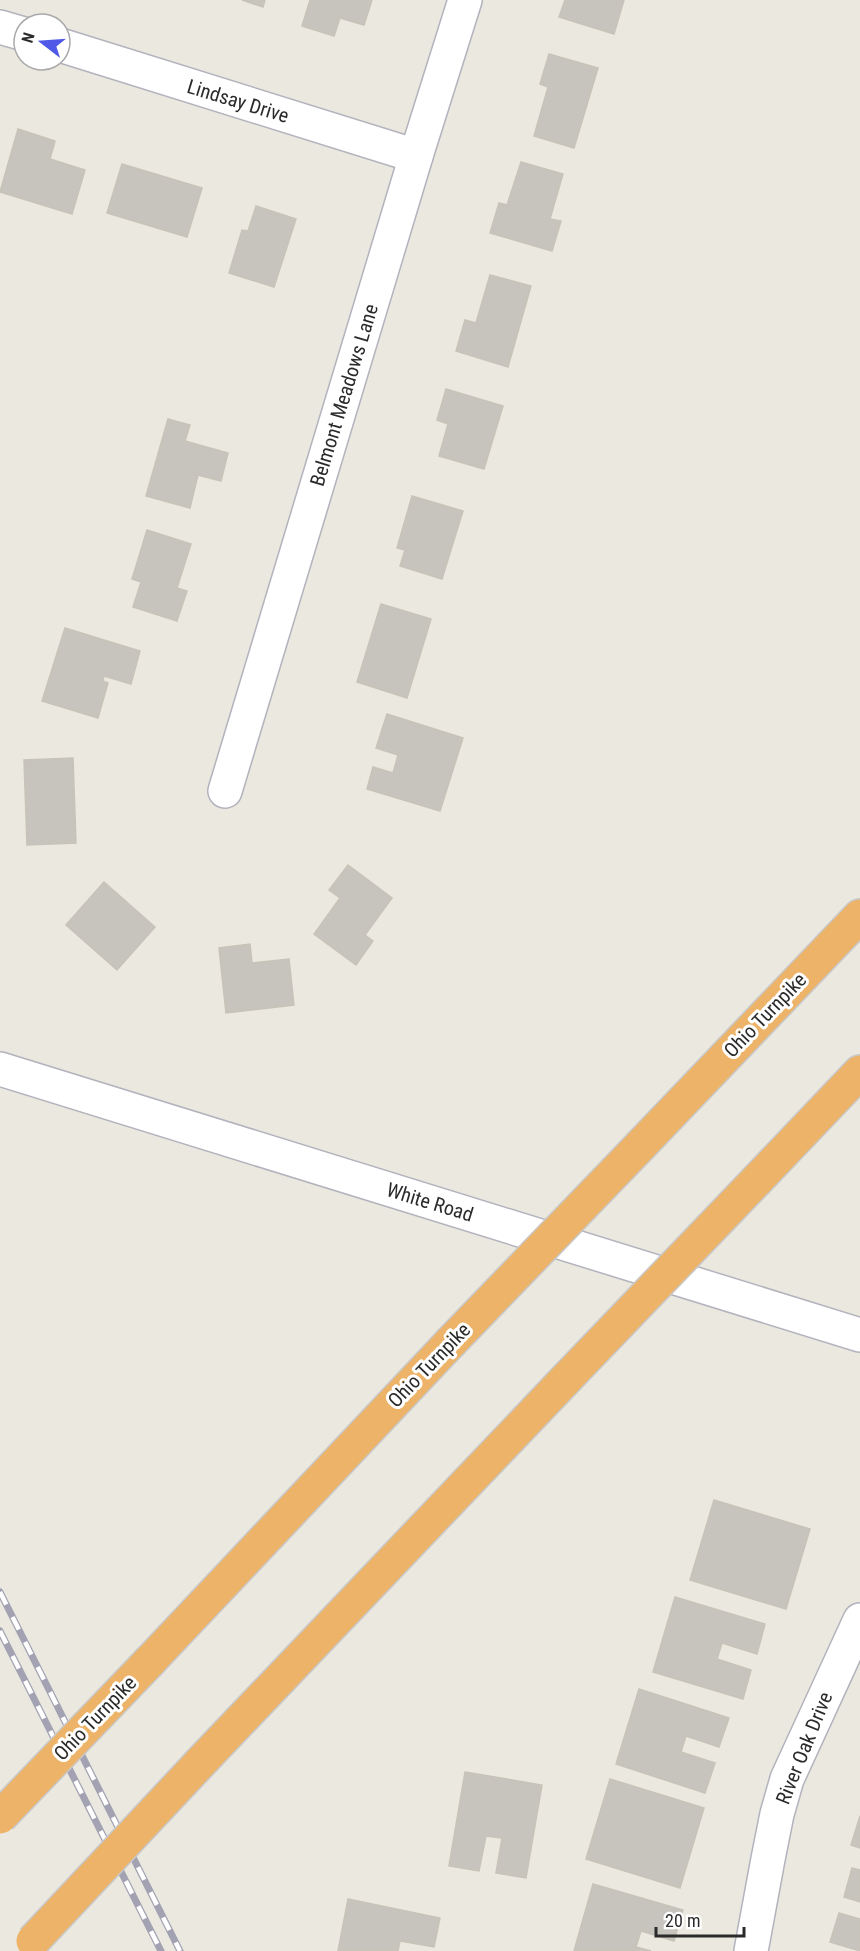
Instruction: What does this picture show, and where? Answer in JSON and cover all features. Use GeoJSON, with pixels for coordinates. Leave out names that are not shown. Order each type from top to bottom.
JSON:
{"type":"FeatureCollection","features":[{"type":"Feature","properties":{"kind":"highway","name":"Ohio Turnpike"},"geometry":{"type":"LineString","coordinates":[[0,1817],[860,916]]}},
{"type":"Feature","properties":{"kind":"highway"},"geometry":{"type":"LineString","coordinates":[[28,1946],[860,1072]]}},
{"type":"Feature","properties":{"kind":"street","name":"Belmont Meadows Lane"},"geometry":{"type":"LineString","coordinates":[[225,791],[465,0]]}},
{"type":"Feature","properties":{"kind":"street","name":"Lindsay Drive"},"geometry":{"type":"LineString","coordinates":[[72,49],[416,156]]}},
{"type":"Feature","properties":{"kind":"street","name":"White Road"},"geometry":{"type":"LineString","coordinates":[[0,1069],[860,1335]]}},
{"type":"Feature","properties":{"kind":"street","name":"River Oak Drive"},"geometry":{"type":"LineString","coordinates":[[752,1951],[768,1858],[787,1779],[860,1620]]}},
{"type":"Feature","properties":{"kind":"building"},"geometry":{"type":"Polygon","coordinates":[[[242,0],[265,0],[263,7],[242,0]]]}},
{"type":"Feature","properties":{"kind":"building"},"geometry":{"type":"Polygon","coordinates":[[[310,0],[372,0],[364,25],[340,18],[334,36],[302,26],[310,0]]]}},
{"type":"Feature","properties":{"kind":"building"},"geometry":{"type":"Polygon","coordinates":[[[565,0],[624,0],[614,34],[559,17],[565,0]]]}},
{"type":"Feature","properties":{"kind":"building"},"geometry":{"type":"Polygon","coordinates":[[[549,54],[598,68],[574,148],[534,136],[548,87],[540,84],[549,54]]]}},
{"type":"Feature","properties":{"kind":"building"},"geometry":{"type":"Polygon","coordinates":[[[18,129],[55,141],[50,159],[85,170],[72,214],[0,192],[18,129]]]}},
{"type":"Feature","properties":{"kind":"building"},"geometry":{"type":"Polygon","coordinates":[[[521,162],[563,174],[550,219],[561,221],[552,251],[490,233],[499,203],[507,205],[521,162]]]}},
{"type":"Feature","properties":{"kind":"building"},"geometry":{"type":"Polygon","coordinates":[[[122,164],[202,188],[187,237],[107,213],[122,164]]]}},
{"type":"Feature","properties":{"kind":"building"},"geometry":{"type":"Polygon","coordinates":[[[256,206],[296,219],[274,287],[229,273],[242,230],[248,231],[256,206]]]}},
{"type":"Feature","properties":{"kind":"building"},"geometry":{"type":"Polygon","coordinates":[[[490,275],[531,286],[508,367],[456,351],[465,320],[476,323],[490,275]]]}},
{"type":"Feature","properties":{"kind":"building"},"geometry":{"type":"Polygon","coordinates":[[[446,389],[503,406],[484,469],[439,456],[448,424],[437,420],[446,389]]]}},
{"type":"Feature","properties":{"kind":"building"},"geometry":{"type":"Polygon","coordinates":[[[168,419],[190,425],[185,441],[228,453],[221,481],[198,475],[190,508],[146,496],[168,419]]]}},
{"type":"Feature","properties":{"kind":"building"},"geometry":{"type":"Polygon","coordinates":[[[412,496],[463,511],[442,579],[400,566],[405,550],[397,548],[412,496]]]}},
{"type":"Feature","properties":{"kind":"building"},"geometry":{"type":"Polygon","coordinates":[[[147,530],[191,544],[177,588],[187,591],[177,621],[133,607],[141,582],[132,579],[147,530]]]}},
{"type":"Feature","properties":{"kind":"building"},"geometry":{"type":"Polygon","coordinates":[[[381,604],[431,619],[407,698],[357,682],[381,604]]]}},
{"type":"Feature","properties":{"kind":"building"},"geometry":{"type":"Polygon","coordinates":[[[65,628],[140,651],[131,684],[104,676],[103,681],[108,683],[98,718],[42,701],[65,628]]]}},
{"type":"Feature","properties":{"kind":"building"},"geometry":{"type":"Polygon","coordinates":[[[387,714],[463,738],[440,811],[367,789],[373,767],[393,773],[398,755],[376,748],[387,714]]]}},
{"type":"Feature","properties":{"kind":"building"},"geometry":{"type":"Polygon","coordinates":[[[73,758],[76,843],[27,845],[24,760],[73,758]]]}},
{"type":"Feature","properties":{"kind":"building"},"geometry":{"type":"Polygon","coordinates":[[[348,865],[392,898],[365,935],[373,941],[356,965],[314,934],[340,898],[329,890],[348,865]]]}},
{"type":"Feature","properties":{"kind":"building"},"geometry":{"type":"Polygon","coordinates":[[[104,882],[155,927],[117,970],[66,925],[104,882]]]}},
{"type":"Feature","properties":{"kind":"building"},"geometry":{"type":"Polygon","coordinates":[[[250,944],[252,963],[289,959],[294,1005],[226,1013],[219,948],[250,944]]]}},
{"type":"Feature","properties":{"kind":"building"},"geometry":{"type":"Polygon","coordinates":[[[714,1500],[810,1529],[786,1609],[690,1580],[714,1500]]]}},
{"type":"Feature","properties":{"kind":"building"},"geometry":{"type":"Polygon","coordinates":[[[675,1597],[765,1624],[757,1654],[722,1643],[717,1659],[751,1670],[743,1699],[653,1672],[675,1597]]]}},
{"type":"Feature","properties":{"kind":"building"},"geometry":{"type":"Polygon","coordinates":[[[639,1689],[729,1718],[719,1747],[686,1736],[681,1752],[715,1763],[705,1793],[616,1764],[639,1689]]]}},
{"type":"Feature","properties":{"kind":"building"},"geometry":{"type":"Polygon","coordinates":[[[465,1772],[542,1785],[526,1878],[496,1873],[502,1838],[486,1836],[479,1871],[449,1866],[465,1772]]]}},
{"type":"Feature","properties":{"kind":"building"},"geometry":{"type":"Polygon","coordinates":[[[610,1779],[704,1808],[680,1888],[586,1859],[610,1779]]]}},
{"type":"Feature","properties":{"kind":"building"},"geometry":{"type":"Polygon","coordinates":[[[860,1816],[860,1848],[851,1845],[860,1816]]]}},
{"type":"Feature","properties":{"kind":"building"},"geometry":{"type":"Polygon","coordinates":[[[852,1868],[860,1870],[860,1902],[844,1897],[852,1868]]]}},
{"type":"Feature","properties":{"kind":"building"},"geometry":{"type":"Polygon","coordinates":[[[593,1884],[683,1910],[674,1941],[641,1931],[636,1947],[651,1951],[574,1951],[593,1884]]]}},
{"type":"Feature","properties":{"kind":"building"},"geometry":{"type":"Polygon","coordinates":[[[348,1899],[440,1918],[434,1947],[400,1941],[398,1951],[338,1951],[348,1899]]]}},
{"type":"Feature","properties":{"kind":"building"},"geometry":{"type":"Polygon","coordinates":[[[839,1913],[860,1919],[860,1951],[830,1942],[839,1913]]]}},
{"type":"Feature","properties":{"kind":"railway"},"geometry":{"type":"LineString","coordinates":[[0,1592],[180,1951]]}},
{"type":"Feature","properties":{"kind":"railway"},"geometry":{"type":"LineString","coordinates":[[0,1631],[161,1951]]}}]}
